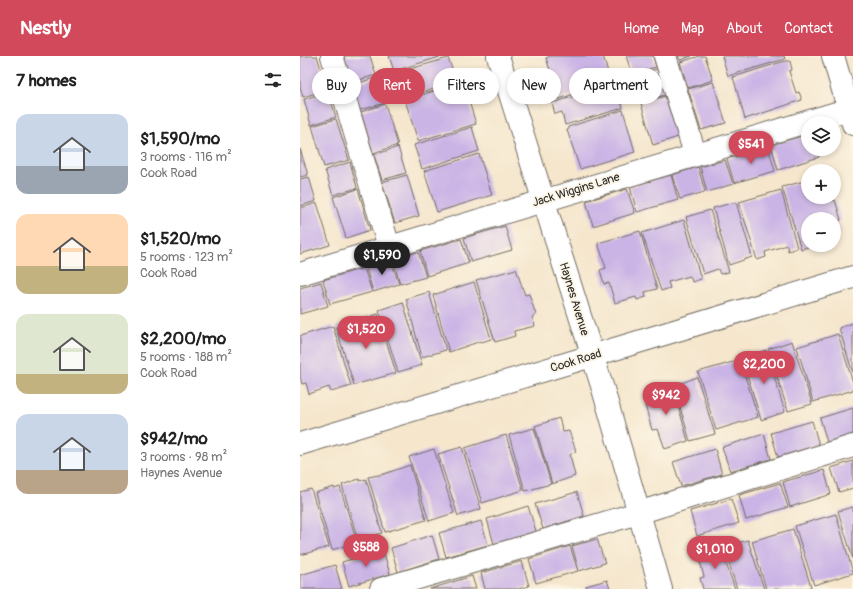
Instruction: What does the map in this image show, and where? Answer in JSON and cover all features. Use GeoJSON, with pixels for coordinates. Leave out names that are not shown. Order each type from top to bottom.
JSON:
{"type":"FeatureCollection","features":[{"type":"Feature","properties":{"kind":"street"},"geometry":{"type":"LineString","coordinates":[[332,56],[389,247]]}},
{"type":"Feature","properties":{"kind":"street","name":"Haynes Avenue"},"geometry":{"type":"LineString","coordinates":[[498,56],[592,356],[661,589]]}},
{"type":"Feature","properties":{"kind":"street"},"geometry":{"type":"LineString","coordinates":[[666,56],[695,154]]}},
{"type":"Feature","properties":{"kind":"street"},"geometry":{"type":"LineString","coordinates":[[833,56],[851,114]]}},
{"type":"Feature","properties":{"kind":"street","name":"Jack Wiggins Lane"},"geometry":{"type":"LineString","coordinates":[[300,274],[695,154],[851,114]]}},
{"type":"Feature","properties":{"kind":"street","name":"Cook Road"},"geometry":{"type":"LineString","coordinates":[[300,444],[853,277]]}},
{"type":"Feature","properties":{"kind":"street"},"geometry":{"type":"LineString","coordinates":[[381,589],[638,513],[853,446]]}},
{"type":"Feature","properties":{"kind":"building"},"geometry":{"type":"Polygon","coordinates":[[[300,56],[317,56],[321,68],[312,68],[312,94],[303,97],[300,87],[300,56]]]}},
{"type":"Feature","properties":{"kind":"building"},"geometry":{"type":"Polygon","coordinates":[[[344,56],[370,56],[374,68],[369,68],[369,77],[361,79],[361,68],[348,68],[344,56]]]}},
{"type":"Feature","properties":{"kind":"building"},"geometry":{"type":"Polygon","coordinates":[[[389,56],[443,56],[404,68],[393,68],[389,56]]]}},
{"type":"Feature","properties":{"kind":"building"},"geometry":{"type":"Polygon","coordinates":[[[551,56],[603,56],[607,68],[569,68],[569,96],[561,98],[561,68],[549,68],[546,58],[551,56]]]}},
{"type":"Feature","properties":{"kind":"building"},"geometry":{"type":"Polygon","coordinates":[[[626,56],[653,56],[656,67],[653,68],[630,68],[626,56]]]}},
{"type":"Feature","properties":{"kind":"building"},"geometry":{"type":"Polygon","coordinates":[[[678,56],[692,56],[680,60],[678,56]]]}},
{"type":"Feature","properties":{"kind":"building"},"geometry":{"type":"Polygon","coordinates":[[[705,56],[713,80],[688,88],[680,62],[705,56]]]}},
{"type":"Feature","properties":{"kind":"building"},"geometry":{"type":"Polygon","coordinates":[[[722,56],[784,56],[785,59],[728,76],[722,56]]]}},
{"type":"Feature","properties":{"kind":"building"},"geometry":{"type":"Polygon","coordinates":[[[448,58],[452,68],[433,68],[433,89],[425,92],[425,68],[414,68],[448,58]]]}},
{"type":"Feature","properties":{"kind":"building"},"geometry":{"type":"Polygon","coordinates":[[[785,61],[790,61],[792,70],[789,71],[796,93],[799,92],[802,100],[745,119],[733,77],[785,61]]]}},
{"type":"Feature","properties":{"kind":"building"},"geometry":{"type":"Polygon","coordinates":[[[369,80],[369,104],[381,104],[360,110],[358,104],[361,104],[361,82],[369,80]]]}},
{"type":"Feature","properties":{"kind":"building"},"geometry":{"type":"Polygon","coordinates":[[[713,82],[726,123],[701,130],[688,89],[713,82]]]}},
{"type":"Feature","properties":{"kind":"building"},"geometry":{"type":"Polygon","coordinates":[[[662,85],[665,95],[662,96],[662,85]]]}},
{"type":"Feature","properties":{"kind":"building"},"geometry":{"type":"Polygon","coordinates":[[[433,91],[433,104],[470,104],[476,124],[418,141],[406,104],[425,104],[425,94],[433,91]]]}},
{"type":"Feature","properties":{"kind":"building"},"geometry":{"type":"Polygon","coordinates":[[[665,96],[678,137],[653,145],[641,104],[662,104],[662,97],[665,96]]]}},
{"type":"Feature","properties":{"kind":"building"},"geometry":{"type":"Polygon","coordinates":[[[312,97],[312,104],[332,104],[336,117],[311,125],[304,99],[312,97]]]}},
{"type":"Feature","properties":{"kind":"building"},"geometry":{"type":"Polygon","coordinates":[[[569,98],[569,104],[622,104],[623,108],[565,125],[562,112],[555,114],[552,104],[561,104],[561,100],[569,98]]]}},
{"type":"Feature","properties":{"kind":"building"},"geometry":{"type":"Polygon","coordinates":[[[385,104],[398,145],[373,153],[361,112],[385,104]]]}},
{"type":"Feature","properties":{"kind":"building"},"geometry":{"type":"Polygon","coordinates":[[[623,110],[635,152],[580,169],[567,130],[569,129],[568,127],[623,110]]]}},
{"type":"Feature","properties":{"kind":"building"},"geometry":{"type":"Polygon","coordinates":[[[336,119],[349,160],[324,167],[312,126],[336,119]]]}},
{"type":"Feature","properties":{"kind":"building"},"geometry":{"type":"Polygon","coordinates":[[[472,127],[479,151],[422,169],[414,145],[472,127]]]}},
{"type":"Feature","properties":{"kind":"building"},"geometry":{"type":"Polygon","coordinates":[[[801,136],[801,156],[819,157],[778,170],[771,145],[801,136]]]}},
{"type":"Feature","properties":{"kind":"building"},"geometry":{"type":"Polygon","coordinates":[[[768,146],[775,171],[734,183],[727,159],[768,146]]]}},
{"type":"Feature","properties":{"kind":"building"},"geometry":{"type":"Polygon","coordinates":[[[398,147],[406,173],[382,180],[374,155],[398,147]]]}},
{"type":"Feature","properties":{"kind":"building"},"geometry":{"type":"Polygon","coordinates":[[[300,149],[308,175],[300,177],[300,149]]]}},
{"type":"Feature","properties":{"kind":"building"},"geometry":{"type":"Polygon","coordinates":[[[479,154],[492,195],[437,212],[424,171],[479,154]]]}},
{"type":"Feature","properties":{"kind":"building"},"geometry":{"type":"Polygon","coordinates":[[[725,160],[733,184],[707,192],[700,167],[725,160]]]}},
{"type":"Feature","properties":{"kind":"building"},"geometry":{"type":"Polygon","coordinates":[[[350,162],[357,188],[333,195],[325,170],[350,162]]]}},
{"type":"Feature","properties":{"kind":"building"},"geometry":{"type":"Polygon","coordinates":[[[698,167],[705,192],[680,199],[672,175],[698,167]]]}},
{"type":"Feature","properties":{"kind":"building"},"geometry":{"type":"Polygon","coordinates":[[[407,175],[419,216],[395,223],[382,182],[407,175]]]}},
{"type":"Feature","properties":{"kind":"building"},"geometry":{"type":"Polygon","coordinates":[[[671,175],[678,200],[637,212],[630,187],[671,175]]]}},
{"type":"Feature","properties":{"kind":"building"},"geometry":{"type":"Polygon","coordinates":[[[309,177],[316,201],[300,206],[300,179],[309,177]]]}},
{"type":"Feature","properties":{"kind":"building"},"geometry":{"type":"Polygon","coordinates":[[[801,182],[801,204],[836,204],[839,212],[801,212],[801,249],[782,187],[801,182]]]}},
{"type":"Feature","properties":{"kind":"building"},"geometry":{"type":"Polygon","coordinates":[[[358,189],[370,230],[346,238],[333,197],[358,189]]]}},
{"type":"Feature","properties":{"kind":"building"},"geometry":{"type":"Polygon","coordinates":[[[627,189],[635,213],[593,226],[586,201],[627,189]]]}},
{"type":"Feature","properties":{"kind":"building"},"geometry":{"type":"Polygon","coordinates":[[[781,190],[797,248],[788,251],[787,245],[765,252],[766,257],[757,260],[739,202],[781,190]]]}},
{"type":"Feature","properties":{"kind":"building"},"geometry":{"type":"Polygon","coordinates":[[[736,202],[752,257],[729,265],[713,208],[736,202]]]}},
{"type":"Feature","properties":{"kind":"building"},"geometry":{"type":"Polygon","coordinates":[[[317,203],[330,245],[300,254],[300,208],[317,203]]]}},
{"type":"Feature","properties":{"kind":"building"},"geometry":{"type":"Polygon","coordinates":[[[710,210],[729,272],[720,274],[718,269],[703,274],[686,217],[710,210]]]}},
{"type":"Feature","properties":{"kind":"building"},"geometry":{"type":"Polygon","coordinates":[[[684,220],[701,279],[692,282],[690,276],[668,282],[670,288],[661,291],[642,233],[684,220]]]}},
{"type":"Feature","properties":{"kind":"building"},"geometry":{"type":"Polygon","coordinates":[[[505,226],[512,250],[471,262],[464,238],[505,226]]]}},
{"type":"Feature","properties":{"kind":"building"},"geometry":{"type":"Polygon","coordinates":[[[640,231],[657,289],[645,292],[646,297],[637,300],[636,297],[615,303],[609,283],[604,284],[600,270],[606,268],[598,243],[640,231]]]}},
{"type":"Feature","properties":{"kind":"building"},"geometry":{"type":"Polygon","coordinates":[[[461,239],[469,263],[427,276],[420,251],[461,239]]]}},
{"type":"Feature","properties":{"kind":"building"},"geometry":{"type":"Polygon","coordinates":[[[418,252],[426,277],[400,284],[393,259],[418,252]]]}},
{"type":"Feature","properties":{"kind":"building"},"geometry":{"type":"Polygon","coordinates":[[[391,260],[399,284],[373,292],[366,267],[391,260]]]}},
{"type":"Feature","properties":{"kind":"building"},"geometry":{"type":"Polygon","coordinates":[[[364,268],[372,292],[330,304],[323,280],[364,268]]]}},
{"type":"Feature","properties":{"kind":"building"},"geometry":{"type":"Polygon","coordinates":[[[516,269],[525,295],[529,294],[536,315],[532,317],[535,326],[514,331],[515,336],[495,342],[476,280],[516,269]]]}},
{"type":"Feature","properties":{"kind":"building"},"geometry":{"type":"Polygon","coordinates":[[[321,282],[328,306],[300,314],[300,288],[321,282]]]}},
{"type":"Feature","properties":{"kind":"building"},"geometry":{"type":"Polygon","coordinates":[[[474,282],[491,339],[449,352],[433,295],[474,282]]]}},
{"type":"Feature","properties":{"kind":"building"},"geometry":{"type":"Polygon","coordinates":[[[429,292],[446,350],[422,357],[406,299],[429,292]]]}},
{"type":"Feature","properties":{"kind":"building"},"geometry":{"type":"Polygon","coordinates":[[[403,302],[422,365],[398,372],[379,310],[403,302]]]}},
{"type":"Feature","properties":{"kind":"building"},"geometry":{"type":"Polygon","coordinates":[[[378,314],[396,373],[354,385],[336,327],[378,314]]]}},
{"type":"Feature","properties":{"kind":"building"},"geometry":{"type":"Polygon","coordinates":[[[853,323],[853,374],[839,328],[853,323]]]}},
{"type":"Feature","properties":{"kind":"building"},"geometry":{"type":"Polygon","coordinates":[[[333,326],[351,386],[331,392],[329,387],[309,394],[306,383],[302,384],[300,377],[300,336],[333,326]]]}},
{"type":"Feature","properties":{"kind":"building"},"geometry":{"type":"Polygon","coordinates":[[[838,334],[853,383],[853,390],[813,402],[797,347],[838,334]]]}},
{"type":"Feature","properties":{"kind":"building"},"geometry":{"type":"Polygon","coordinates":[[[792,341],[812,404],[788,411],[768,349],[792,341]]]}},
{"type":"Feature","properties":{"kind":"building"},"geometry":{"type":"Polygon","coordinates":[[[766,350],[785,412],[761,420],[742,358],[766,350]]]}},
{"type":"Feature","properties":{"kind":"building"},"geometry":{"type":"Polygon","coordinates":[[[740,360],[758,417],[716,430],[698,372],[740,360]]]}},
{"type":"Feature","properties":{"kind":"building"},"geometry":{"type":"Polygon","coordinates":[[[697,377],[715,434],[690,441],[674,386],[697,377]]]}},
{"type":"Feature","properties":{"kind":"building"},"geometry":{"type":"Polygon","coordinates":[[[672,384],[688,441],[665,449],[658,429],[652,430],[645,405],[650,403],[647,393],[672,384]]]}},
{"type":"Feature","properties":{"kind":"building"},"geometry":{"type":"Polygon","coordinates":[[[853,408],[853,434],[827,442],[820,418],[853,408]]]}},
{"type":"Feature","properties":{"kind":"building"},"geometry":{"type":"Polygon","coordinates":[[[559,418],[563,432],[569,431],[576,451],[570,455],[575,476],[552,484],[535,426],[559,418]]]}},
{"type":"Feature","properties":{"kind":"building"},"geometry":{"type":"Polygon","coordinates":[[[812,421],[819,445],[778,457],[771,433],[812,421]]]}},
{"type":"Feature","properties":{"kind":"building"},"geometry":{"type":"Polygon","coordinates":[[[534,428],[551,484],[525,491],[509,435],[534,428]]]}},
{"type":"Feature","properties":{"kind":"building"},"geometry":{"type":"Polygon","coordinates":[[[764,434],[771,459],[730,471],[722,447],[764,434]]]}},
{"type":"Feature","properties":{"kind":"building"},"geometry":{"type":"Polygon","coordinates":[[[506,435],[523,490],[482,503],[465,448],[506,435]]]}},
{"type":"Feature","properties":{"kind":"building"},"geometry":{"type":"Polygon","coordinates":[[[462,447],[481,509],[458,516],[438,454],[462,447]]]}},
{"type":"Feature","properties":{"kind":"building"},"geometry":{"type":"Polygon","coordinates":[[[434,449],[454,513],[429,521],[409,457],[434,449]]]}},
{"type":"Feature","properties":{"kind":"building"},"geometry":{"type":"Polygon","coordinates":[[[715,449],[722,474],[681,486],[673,462],[715,449]]]}},
{"type":"Feature","properties":{"kind":"building"},"geometry":{"type":"Polygon","coordinates":[[[853,461],[853,488],[839,492],[831,468],[853,461]]]}},
{"type":"Feature","properties":{"kind":"building"},"geometry":{"type":"Polygon","coordinates":[[[410,465],[426,520],[385,532],[368,477],[384,474],[410,465]]]}},
{"type":"Feature","properties":{"kind":"building"},"geometry":{"type":"Polygon","coordinates":[[[824,470],[831,494],[790,507],[783,482],[824,470]]]}},
{"type":"Feature","properties":{"kind":"building"},"geometry":{"type":"Polygon","coordinates":[[[359,479],[360,481],[366,479],[382,533],[358,540],[342,485],[359,479]]]}},
{"type":"Feature","properties":{"kind":"building"},"geometry":{"type":"Polygon","coordinates":[[[780,483],[788,507],[746,520],[739,495],[780,483]]]}},
{"type":"Feature","properties":{"kind":"building"},"geometry":{"type":"Polygon","coordinates":[[[334,487],[334,489],[340,487],[357,542],[332,550],[315,493],[334,487]]]}},
{"type":"Feature","properties":{"kind":"building"},"geometry":{"type":"Polygon","coordinates":[[[311,489],[329,547],[300,555],[300,492],[311,489]]]}},
{"type":"Feature","properties":{"kind":"building"},"geometry":{"type":"Polygon","coordinates":[[[577,492],[584,516],[543,529],[535,504],[577,492]]]}},
{"type":"Feature","properties":{"kind":"building"},"geometry":{"type":"Polygon","coordinates":[[[731,499],[739,523],[697,536],[690,511],[731,499]]]}},
{"type":"Feature","properties":{"kind":"building"},"geometry":{"type":"Polygon","coordinates":[[[528,506],[536,531],[494,544],[487,519],[528,506]]]}},
{"type":"Feature","properties":{"kind":"building"},"geometry":{"type":"Polygon","coordinates":[[[853,507],[853,559],[838,511],[853,507]]]}},
{"type":"Feature","properties":{"kind":"building"},"geometry":{"type":"Polygon","coordinates":[[[836,514],[853,573],[814,585],[795,526],[836,514]]]}},
{"type":"Feature","properties":{"kind":"building"},"geometry":{"type":"Polygon","coordinates":[[[481,521],[488,545],[446,557],[439,533],[481,521]]]}},
{"type":"Feature","properties":{"kind":"building"},"geometry":{"type":"Polygon","coordinates":[[[793,529],[811,587],[804,589],[766,589],[752,541],[793,529]]]}},
{"type":"Feature","properties":{"kind":"building"},"geometry":{"type":"Polygon","coordinates":[[[432,535],[439,559],[398,572],[391,548],[432,535]]]}},
{"type":"Feature","properties":{"kind":"building"},"geometry":{"type":"Polygon","coordinates":[[[597,539],[605,563],[579,571],[572,546],[597,539]]]}},
{"type":"Feature","properties":{"kind":"building"},"geometry":{"type":"Polygon","coordinates":[[[748,540],[764,589],[737,589],[724,547],[748,540]]]}},
{"type":"Feature","properties":{"kind":"building"},"geometry":{"type":"Polygon","coordinates":[[[570,546],[578,571],[536,583],[529,559],[570,546]]]}},
{"type":"Feature","properties":{"kind":"building"},"geometry":{"type":"Polygon","coordinates":[[[720,546],[735,589],[703,589],[700,578],[704,577],[698,553],[720,546]]]}},
{"type":"Feature","properties":{"kind":"building"},"geometry":{"type":"Polygon","coordinates":[[[383,550],[390,574],[349,586],[342,562],[383,550]]]}},
{"type":"Feature","properties":{"kind":"building"},"geometry":{"type":"Polygon","coordinates":[[[522,561],[529,586],[518,589],[485,589],[481,573],[522,561]]]}},
{"type":"Feature","properties":{"kind":"building"},"geometry":{"type":"Polygon","coordinates":[[[335,565],[342,589],[300,589],[300,575],[335,565]]]}},
{"type":"Feature","properties":{"kind":"building"},"geometry":{"type":"Polygon","coordinates":[[[472,576],[476,589],[430,589],[472,576]]]}},
{"type":"Feature","properties":{"kind":"building"},"geometry":{"type":"Polygon","coordinates":[[[607,580],[610,589],[587,589],[586,586],[607,580]]]}}]}
